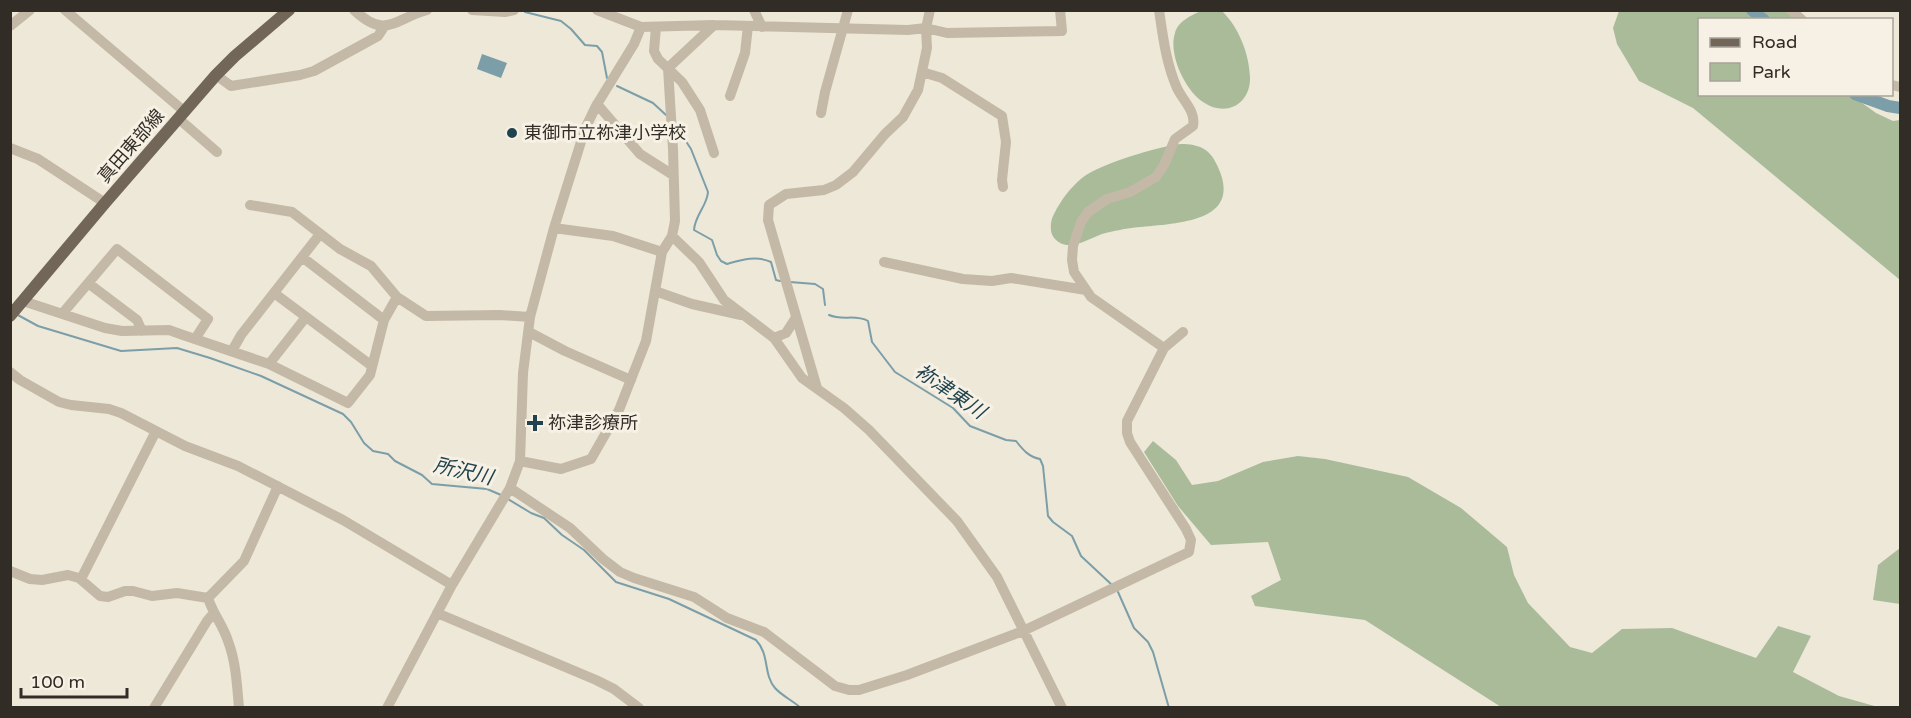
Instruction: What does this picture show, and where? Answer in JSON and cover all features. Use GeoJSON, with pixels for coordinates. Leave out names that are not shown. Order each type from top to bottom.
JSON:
{"type":"FeatureCollection","features":[{"type":"Feature","properties":{"kind":"main road","name":"真田東部線"},"geometry":{"type":"LineString","coordinates":[[17,308],[216,75],[289,10]]}},
{"type":"Feature","properties":{"kind":"street"},"geometry":{"type":"LineString","coordinates":[[10,26],[30,10]]}},
{"type":"Feature","properties":{"kind":"street"},"geometry":{"type":"LineString","coordinates":[[65,10],[182,116],[217,152]]}},
{"type":"Feature","properties":{"kind":"street"},"geometry":{"type":"LineString","coordinates":[[354,10],[373,25],[384,27],[427,10]]}},
{"type":"Feature","properties":{"kind":"street"},"geometry":{"type":"LineString","coordinates":[[472,10],[505,12],[514,10]]}},
{"type":"Feature","properties":{"kind":"street"},"geometry":{"type":"LineString","coordinates":[[597,10],[641,27],[714,25],[908,30],[926,28],[947,33],[1062,31],[1060,10]]}},
{"type":"Feature","properties":{"kind":"street"},"geometry":{"type":"LineString","coordinates":[[754,10],[762,27]]}},
{"type":"Feature","properties":{"kind":"street"},"geometry":{"type":"LineString","coordinates":[[821,113],[848,10]]}},
{"type":"Feature","properties":{"kind":"street"},"geometry":{"type":"LineString","coordinates":[[817,388],[768,220],[769,205],[786,194],[824,190],[836,185],[853,172],[885,134],[903,117],[918,90],[927,48],[926,28],[930,10]]}},
{"type":"Feature","properties":{"kind":"street"},"geometry":{"type":"LineString","coordinates":[[1159,10],[1167,60],[1181,96],[1191,109],[1193,126],[1175,139],[1156,177],[1130,192],[1107,199],[1092,208],[1081,222],[1075,236],[1072,260],[1077,279],[1091,297],[1164,348]]}},
{"type":"Feature","properties":{"kind":"street"},"geometry":{"type":"LineString","coordinates":[[520,461],[561,469],[573,467],[591,459],[619,410],[646,341],[662,252],[672,236],[675,220],[668,68],[714,25]]}},
{"type":"Feature","properties":{"kind":"street"},"geometry":{"type":"LineString","coordinates":[[730,96],[746,53],[748,26]]}},
{"type":"Feature","properties":{"kind":"street"},"geometry":{"type":"LineString","coordinates":[[216,75],[231,86],[300,75],[322,67],[378,36],[384,27]]}},
{"type":"Feature","properties":{"kind":"street"},"geometry":{"type":"LineString","coordinates":[[387,708],[452,585],[510,488],[520,461],[523,373],[530,317],[554,228],[585,129],[597,104],[634,44],[641,27]]}},
{"type":"Feature","properties":{"kind":"street"},"geometry":{"type":"LineString","coordinates":[[656,27],[654,51],[658,59],[682,82],[700,110],[714,153]]}},
{"type":"Feature","properties":{"kind":"street"},"geometry":{"type":"LineString","coordinates":[[922,72],[942,78],[1002,116],[1006,142],[1003,187]]}},
{"type":"Feature","properties":{"kind":"street"},"geometry":{"type":"LineString","coordinates":[[597,104],[640,154],[673,175]]}},
{"type":"Feature","properties":{"kind":"street"},"geometry":{"type":"LineString","coordinates":[[10,148],[38,159],[105,203]]}},
{"type":"Feature","properties":{"kind":"street"},"geometry":{"type":"LineString","coordinates":[[249,205],[292,212],[340,249],[371,266],[397,297],[426,316],[530,317]]}},
{"type":"Feature","properties":{"kind":"street"},"geometry":{"type":"LineString","coordinates":[[554,228],[613,236],[662,252]]}},
{"type":"Feature","properties":{"kind":"street"},"geometry":{"type":"LineString","coordinates":[[232,351],[241,336],[320,234]]}},
{"type":"Feature","properties":{"kind":"street"},"geometry":{"type":"LineString","coordinates":[[672,236],[699,262],[724,300],[774,338],[802,378],[869,430],[957,521],[997,577],[1062,708]]}},
{"type":"Feature","properties":{"kind":"street"},"geometry":{"type":"LineString","coordinates":[[62,314],[117,249],[208,320],[195,339]]}},
{"type":"Feature","properties":{"kind":"street"},"geometry":{"type":"LineString","coordinates":[[302,257],[384,320]]}},
{"type":"Feature","properties":{"kind":"street"},"geometry":{"type":"LineString","coordinates":[[884,262],[963,279],[992,281],[1011,278],[1086,290]]}},
{"type":"Feature","properties":{"kind":"street"},"geometry":{"type":"LineString","coordinates":[[88,283],[137,320],[142,331]]}},
{"type":"Feature","properties":{"kind":"street"},"geometry":{"type":"LineString","coordinates":[[655,291],[692,304],[742,315]]}},
{"type":"Feature","properties":{"kind":"street"},"geometry":{"type":"LineString","coordinates":[[274,293],[372,366]]}},
{"type":"Feature","properties":{"kind":"street"},"geometry":{"type":"LineString","coordinates":[[17,308],[34,306],[122,331],[169,330],[269,364],[348,403],[370,375],[384,320],[397,297]]}},
{"type":"Feature","properties":{"kind":"street"},"geometry":{"type":"LineString","coordinates":[[269,364],[306,317]]}},
{"type":"Feature","properties":{"kind":"street"},"geometry":{"type":"LineString","coordinates":[[774,338],[786,333],[795,318]]}},
{"type":"Feature","properties":{"kind":"street"},"geometry":{"type":"LineString","coordinates":[[529,332],[565,351],[631,380]]}},
{"type":"Feature","properties":{"kind":"street"},"geometry":{"type":"LineString","coordinates":[[510,488],[570,528],[620,572],[694,597],[728,618],[764,632],[835,686],[859,690],[907,675],[1023,631],[1189,552],[1191,540],[1186,529],[1130,442],[1127,433],[1127,421],[1164,348],[1183,332]]}},
{"type":"Feature","properties":{"kind":"street"},"geometry":{"type":"LineString","coordinates":[[10,372],[59,402],[122,413],[185,446],[238,466],[343,520],[452,585]]}},
{"type":"Feature","properties":{"kind":"street"},"geometry":{"type":"LineString","coordinates":[[81,579],[156,431]]}},
{"type":"Feature","properties":{"kind":"street"},"geometry":{"type":"LineString","coordinates":[[208,598],[244,561],[278,486]]}},
{"type":"Feature","properties":{"kind":"street"},"geometry":{"type":"LineString","coordinates":[[10,571],[30,579],[42,580],[68,575],[81,579],[100,596],[108,597],[125,591],[133,591],[152,596],[177,593],[208,598]]}},
{"type":"Feature","properties":{"kind":"street"},"geometry":{"type":"LineString","coordinates":[[208,598],[213,614],[228,639],[233,658],[239,708]]}},
{"type":"Feature","properties":{"kind":"street"},"geometry":{"type":"LineString","coordinates":[[437,613],[614,688],[639,708]]}},
{"type":"Feature","properties":{"kind":"street"},"geometry":{"type":"LineString","coordinates":[[154,708],[213,614]]}},
{"type":"Feature","properties":{"kind":"green space"},"geometry":{"type":"Polygon","coordinates":[[[1203,10],[1222,11],[1242,41],[1248,59],[1250,77],[1246,95],[1236,106],[1220,109],[1203,102],[1184,80],[1176,61],[1173,42],[1179,25],[1203,10]]]}},
{"type":"Feature","properties":{"kind":"green space"},"geometry":{"type":"Polygon","coordinates":[[[1619,11],[1788,11],[1794,18],[1698,18],[1698,96],[1852,96],[1876,113],[1893,121],[1900,120],[1900,280],[1693,108],[1639,81],[1617,44],[1613,28],[1619,11]]]}},
{"type":"Feature","properties":{"kind":"green space"},"geometry":{"type":"Polygon","coordinates":[[[1181,144],[1203,148],[1217,165],[1224,186],[1221,202],[1210,212],[1194,219],[1175,223],[1109,232],[1072,245],[1060,243],[1055,239],[1051,227],[1054,214],[1066,194],[1082,178],[1130,156],[1181,144]]]}},
{"type":"Feature","properties":{"kind":"green space"},"geometry":{"type":"Polygon","coordinates":[[[1153,441],[1176,460],[1192,485],[1218,481],[1263,462],[1298,456],[1325,459],[1408,477],[1461,508],[1507,547],[1514,575],[1528,603],[1570,647],[1592,653],[1622,629],[1672,628],[1756,658],[1778,626],[1811,636],[1793,672],[1839,696],[1878,707],[1501,707],[1365,620],[1255,606],[1251,596],[1281,580],[1268,542],[1211,545],[1178,506],[1144,452],[1153,441]]]}},
{"type":"Feature","properties":{"kind":"green space"},"geometry":{"type":"Polygon","coordinates":[[[1900,548],[1900,604],[1873,600],[1878,565],[1900,548]]]}},
{"type":"Feature","properties":{"kind":"water"},"geometry":{"type":"Polygon","coordinates":[[[482,54],[507,63],[501,78],[477,69],[482,54]]]}},
{"type":"Feature","properties":{"kind":"waterway"},"geometry":{"type":"LineString","coordinates":[[1752,10],[1762,18]]}},
{"type":"Feature","properties":{"kind":"waterway","name":"祢津東川"},"geometry":{"type":"LineString","coordinates":[[525,12],[561,21],[585,45],[597,46],[602,52],[607,78]]}},
{"type":"Feature","properties":{"kind":"waterway","name":"祢津東川"},"geometry":{"type":"LineString","coordinates":[[617,86],[653,103],[666,115]]}},
{"type":"Feature","properties":{"kind":"waterway"},"geometry":{"type":"LineString","coordinates":[[1860,96],[1900,108]]}},
{"type":"Feature","properties":{"kind":"waterway","name":"祢津東川"},"geometry":{"type":"LineString","coordinates":[[676,126],[691,149],[708,192],[694,230],[712,240],[721,261],[727,264],[749,259],[771,262],[776,280],[780,281]]}},
{"type":"Feature","properties":{"kind":"waterway","name":"祢津東川"},"geometry":{"type":"LineString","coordinates":[[790,282],[815,284],[823,289],[825,305]]}},
{"type":"Feature","properties":{"kind":"waterway","name":"所沢川"},"geometry":{"type":"LineString","coordinates":[[16,314],[38,326],[121,351],[177,348],[261,376],[343,414],[364,443],[373,451],[388,454],[395,461],[422,475],[432,484],[487,489],[501,495]]}},
{"type":"Feature","properties":{"kind":"waterway","name":"祢津東川"},"geometry":{"type":"LineString","coordinates":[[829,315],[868,321],[872,342],[895,372],[953,408],[970,426],[1006,440],[1016,441],[1026,453],[1040,459],[1043,466],[1048,516],[1072,536],[1081,556],[1111,584]]}},
{"type":"Feature","properties":{"kind":"waterway","name":"所沢川"},"geometry":{"type":"LineString","coordinates":[[508,499],[544,518],[562,535],[584,550],[616,582],[669,599],[756,640],[763,652],[771,683],[801,708]]}},
{"type":"Feature","properties":{"kind":"waterway","name":"祢津東川"},"geometry":{"type":"LineString","coordinates":[[1118,592],[1134,628],[1148,642],[1153,652],[1169,708]]}},
{"type":"Feature","properties":{"kind":"place","name":"東御市立祢津小学校"},"geometry":{"type":"Point","coordinates":[512,133]}},
{"type":"Feature","properties":{"kind":"place","name":"祢津診療所"},"geometry":{"type":"Point","coordinates":[535,423]}}]}
